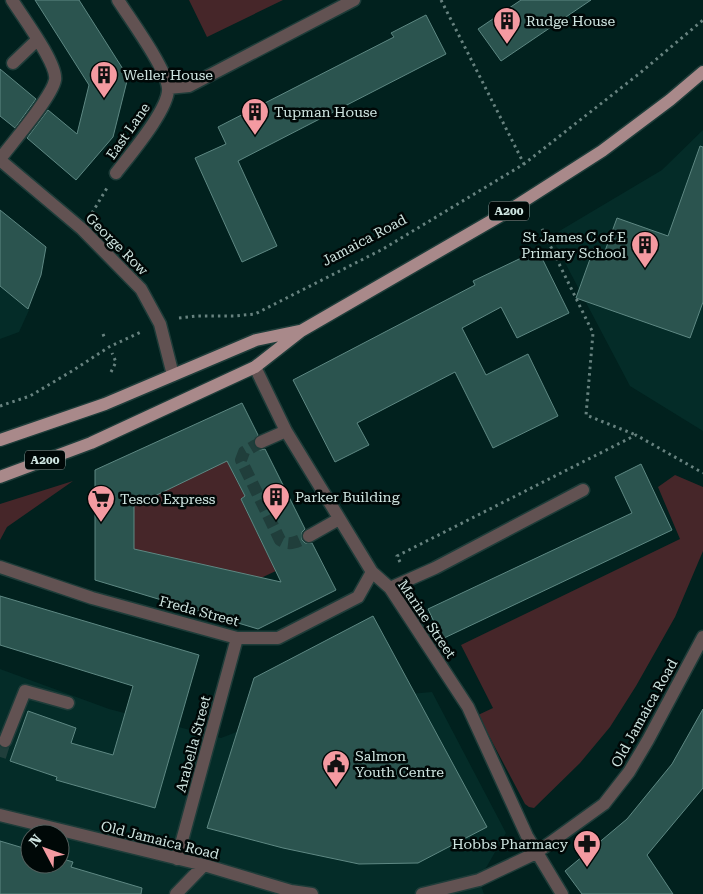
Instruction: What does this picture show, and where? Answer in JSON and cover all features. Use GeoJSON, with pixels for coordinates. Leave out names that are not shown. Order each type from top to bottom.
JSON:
{"type":"FeatureCollection","features":[{"type":"Feature","properties":{"kind":"main road","name":"A200"},"geometry":{"type":"LineString","coordinates":[[0,477],[91,443],[255,367],[301,331],[505,214],[553,183],[634,128],[703,72]]}},
{"type":"Feature","properties":{"kind":"main road","name":"A200"},"geometry":{"type":"LineString","coordinates":[[0,440],[105,404],[256,340],[301,331]]}},
{"type":"Feature","properties":{"kind":"street"},"geometry":{"type":"LineString","coordinates":[[0,159],[49,94],[55,79],[52,63],[12,0]]}},
{"type":"Feature","properties":{"kind":"street"},"geometry":{"type":"LineString","coordinates":[[118,0],[160,66],[168,88],[189,86],[350,1]]}},
{"type":"Feature","properties":{"kind":"street"},"geometry":{"type":"LineString","coordinates":[[13,63],[37,40]]}},
{"type":"Feature","properties":{"kind":"street","name":"East Lane"},"geometry":{"type":"LineString","coordinates":[[116,173],[160,114],[166,100],[168,88]]}},
{"type":"Feature","properties":{"kind":"street","name":"George Row"},"geometry":{"type":"LineString","coordinates":[[0,159],[82,229],[141,289],[160,324],[174,375]]}},
{"type":"Feature","properties":{"kind":"street","name":"Marine Street"},"geometry":{"type":"LineString","coordinates":[[255,367],[286,431],[372,572],[390,588],[468,707],[526,836],[562,894]]}},
{"type":"Feature","properties":{"kind":"street"},"geometry":{"type":"LineString","coordinates":[[262,442],[286,431]]}},
{"type":"Feature","properties":{"kind":"street"},"geometry":{"type":"LineString","coordinates":[[390,588],[435,568],[583,490]]}},
{"type":"Feature","properties":{"kind":"street"},"geometry":{"type":"LineString","coordinates":[[308,536],[339,519]]}},
{"type":"Feature","properties":{"kind":"street","name":"Freda Street"},"geometry":{"type":"LineString","coordinates":[[0,567],[113,603],[237,638],[278,638],[358,597],[372,572]]}},
{"type":"Feature","properties":{"kind":"street","name":"Old Jamaica Road"},"geometry":{"type":"LineString","coordinates":[[422,894],[479,880],[536,853],[604,804],[629,772],[697,662],[703,637]]}},
{"type":"Feature","properties":{"kind":"street","name":"Arabella Street"},"geometry":{"type":"LineString","coordinates":[[177,859],[237,638]]}},
{"type":"Feature","properties":{"kind":"street"},"geometry":{"type":"LineString","coordinates":[[5,741],[25,691],[68,703]]}},
{"type":"Feature","properties":{"kind":"street","name":"Old Jamaica Road"},"geometry":{"type":"LineString","coordinates":[[0,815],[204,865],[292,891],[312,894]]}},
{"type":"Feature","properties":{"kind":"street"},"geometry":{"type":"LineString","coordinates":[[176,894],[204,865]]}},
{"type":"Feature","properties":{"kind":"path"},"geometry":{"type":"LineString","coordinates":[[441,0],[524,164]]}},
{"type":"Feature","properties":{"kind":"path","name":"Jamaica Road"},"geometry":{"type":"LineString","coordinates":[[0,406],[30,396],[109,346],[160,324],[186,317],[255,314],[383,249],[524,164],[703,20]]}},
{"type":"Feature","properties":{"kind":"path"},"geometry":{"type":"LineString","coordinates":[[82,229],[116,173]]}},
{"type":"Feature","properties":{"kind":"path"},"geometry":{"type":"LineString","coordinates":[[542,230],[593,334],[586,415],[636,435]]}},
{"type":"Feature","properties":{"kind":"path"},"geometry":{"type":"LineString","coordinates":[[103,334],[105,339]]}},
{"type":"Feature","properties":{"kind":"path"},"geometry":{"type":"LineString","coordinates":[[111,372],[116,362],[112,353]]}},
{"type":"Feature","properties":{"kind":"shaded area"},"geometry":{"type":"Polygon","coordinates":[[[189,0],[283,0],[207,37],[189,0]]]}},
{"type":"Feature","properties":{"kind":"shaded area"},"geometry":{"type":"Polygon","coordinates":[[[703,130],[703,431],[630,386],[551,236],[662,170],[703,130]]]}},
{"type":"Feature","properties":{"kind":"shaded area"},"geometry":{"type":"Polygon","coordinates":[[[0,286],[29,310],[19,332],[0,339],[0,286]]]}},
{"type":"Feature","properties":{"kind":"shaded area"},"geometry":{"type":"Polygon","coordinates":[[[224,455],[245,496],[241,499],[269,557],[280,569],[250,583],[134,549],[134,506],[224,455]]]}},
{"type":"Feature","properties":{"kind":"shaded area"},"geometry":{"type":"Polygon","coordinates":[[[675,475],[703,487],[703,551],[675,617],[636,686],[610,727],[580,763],[534,808],[529,807],[525,804],[478,715],[493,708],[461,645],[680,539],[658,487],[675,475]]]}},
{"type":"Feature","properties":{"kind":"shaded area"},"geometry":{"type":"Polygon","coordinates":[[[73,481],[7,527],[0,540],[0,504],[73,481]]]}},
{"type":"Feature","properties":{"kind":"shaded area"},"geometry":{"type":"Polygon","coordinates":[[[0,669],[109,709],[221,738],[311,703],[432,692],[506,833],[479,880],[484,894],[0,894],[0,669]]]}},
{"type":"Feature","properties":{"kind":"building","name":"Weller House"},"geometry":{"type":"Polygon","coordinates":[[[35,0],[79,0],[128,77],[113,137],[76,180],[27,138],[48,110],[77,134],[89,85],[35,0]]]}},
{"type":"Feature","properties":{"kind":"building","name":"Rudge House"},"geometry":{"type":"Polygon","coordinates":[[[521,0],[591,0],[501,61],[478,29],[521,0]]]}},
{"type":"Feature","properties":{"kind":"building","name":"Tupman House"},"geometry":{"type":"Polygon","coordinates":[[[426,15],[446,54],[238,161],[277,246],[242,262],[195,158],[226,144],[218,127],[394,37],[391,33],[426,15]]]}},
{"type":"Feature","properties":{"kind":"building"},"geometry":{"type":"Polygon","coordinates":[[[0,69],[36,99],[15,128],[0,116],[0,69]]]}},
{"type":"Feature","properties":{"kind":"building","name":"St James C of E Primary School"},"geometry":{"type":"Polygon","coordinates":[[[700,146],[703,147],[703,302],[690,338],[576,298],[594,248],[605,251],[617,218],[668,236],[700,146]]]}},
{"type":"Feature","properties":{"kind":"building"},"geometry":{"type":"Polygon","coordinates":[[[0,210],[46,247],[41,275],[28,309],[0,286],[0,210]]]}},
{"type":"Feature","properties":{"kind":"building"},"geometry":{"type":"Polygon","coordinates":[[[538,250],[569,313],[517,338],[501,307],[462,328],[486,375],[528,354],[558,416],[493,448],[455,372],[357,423],[369,445],[335,462],[293,380],[475,285],[473,281],[538,250]]]}},
{"type":"Feature","properties":{"kind":"building","name":"Parker Building"},"geometry":{"type":"Polygon","coordinates":[[[242,403],[258,435],[253,441],[254,446],[260,450],[265,449],[305,529],[302,532],[302,540],[305,543],[312,543],[336,590],[258,629],[95,580],[95,470],[242,403]],[[227,461],[134,506],[134,549],[281,582],[241,499],[245,496],[227,461]]]}},
{"type":"Feature","properties":{"kind":"building"},"geometry":{"type":"Polygon","coordinates":[[[641,464],[672,530],[442,639],[428,609],[632,513],[615,477],[641,464]]]}},
{"type":"Feature","properties":{"kind":"building"},"geometry":{"type":"Polygon","coordinates":[[[0,596],[199,655],[155,808],[56,780],[57,777],[10,761],[28,711],[76,728],[71,743],[113,755],[133,686],[0,645],[0,596]]]}},
{"type":"Feature","properties":{"kind":"building"},"geometry":{"type":"Polygon","coordinates":[[[373,616],[487,827],[418,863],[359,864],[283,848],[207,828],[254,678],[373,616]]]}},
{"type":"Feature","properties":{"kind":"building"},"geometry":{"type":"Polygon","coordinates":[[[703,709],[703,788],[647,855],[673,894],[582,894],[565,871],[627,819],[672,764],[703,709]]]}},
{"type":"Feature","properties":{"kind":"building"},"geometry":{"type":"Polygon","coordinates":[[[0,841],[20,847],[20,874],[70,874],[70,861],[73,862],[71,867],[142,888],[141,894],[0,894],[0,841]]]}},
{"type":"Feature","properties":{"kind":"tunnel"},"geometry":{"type":"LineString","coordinates":[[261,442],[244,452],[241,460],[280,540],[291,543],[309,536]]}},
{"type":"Feature","properties":{"kind":"tunnel"},"geometry":{"type":"LineString","coordinates":[[0,757],[5,741]]}},
{"type":"Feature","properties":{"kind":"place","name":"Rudge House"},"geometry":{"type":"Point","coordinates":[507,45]}},
{"type":"Feature","properties":{"kind":"place","name":"Weller House"},"geometry":{"type":"Point","coordinates":[104,99]}},
{"type":"Feature","properties":{"kind":"place","name":"Tupman House"},"geometry":{"type":"Point","coordinates":[255,136]}},
{"type":"Feature","properties":{"kind":"place","name":"St James C of E Primary School"},"geometry":{"type":"Point","coordinates":[645,269]}},
{"type":"Feature","properties":{"kind":"place","name":"Parker Building"},"geometry":{"type":"Point","coordinates":[276,521]}},
{"type":"Feature","properties":{"kind":"place","name":"Tesco Express"},"geometry":{"type":"Point","coordinates":[101,523]}},
{"type":"Feature","properties":{"kind":"place","name":"Salmon Youth Centre"},"geometry":{"type":"Point","coordinates":[336,788]}},
{"type":"Feature","properties":{"kind":"place","name":"Hobbs Pharmacy"},"geometry":{"type":"Point","coordinates":[587,868]}}]}
